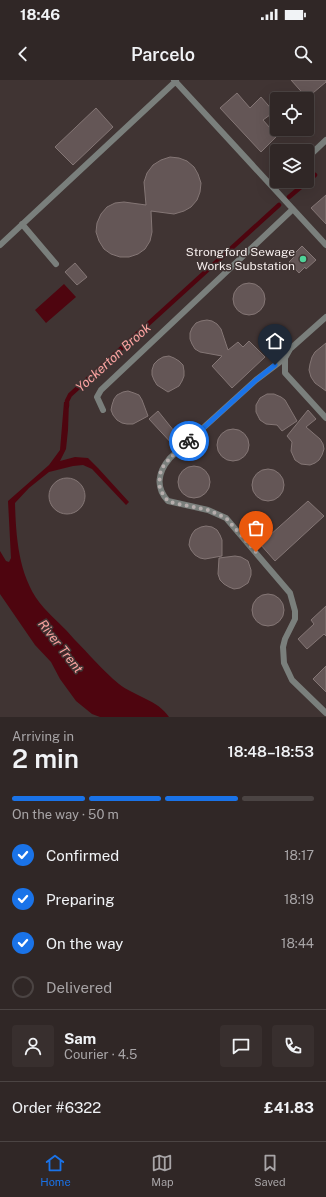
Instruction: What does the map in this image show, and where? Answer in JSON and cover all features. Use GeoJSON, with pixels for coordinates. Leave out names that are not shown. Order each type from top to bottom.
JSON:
{"type":"FeatureCollection","features":[{"type":"Feature","properties":{"kind":"lane"},"geometry":{"type":"LineString","coordinates":[[0,245],[175,81],[326,245]]}},
{"type":"Feature","properties":{"kind":"lane"},"geometry":{"type":"LineString","coordinates":[[314,151],[326,140]]}},
{"type":"Feature","properties":{"kind":"lane"},"geometry":{"type":"LineString","coordinates":[[103,410],[97,397],[100,390],[293,209]]}},
{"type":"Feature","properties":{"kind":"lane"},"geometry":{"type":"LineString","coordinates":[[22,224],[56,264]]}},
{"type":"Feature","properties":{"kind":"lane"},"geometry":{"type":"LineString","coordinates":[[326,316],[290,349],[285,358],[256,380],[170,458],[161,469],[159,484],[161,491],[168,501],[208,510],[226,518],[290,593],[293,600],[295,619],[285,639],[283,654],[284,663],[292,680],[326,713]]}},
{"type":"Feature","properties":{"kind":"lane"},"geometry":{"type":"LineString","coordinates":[[285,358],[285,373],[326,418]]}},
{"type":"Feature","properties":{"kind":"water"},"geometry":{"type":"Polygon","coordinates":[[[64,284],[76,297],[46,323],[35,310],[64,284]]]}},
{"type":"Feature","properties":{"kind":"water","name":"River Trent"},"geometry":{"type":"Polygon","coordinates":[[[64,402],[69,402],[68,430],[66,449],[60,461],[75,457],[88,458],[129,502],[126,505],[92,469],[83,465],[49,472],[29,488],[15,503],[16,531],[20,559],[24,572],[29,585],[44,608],[113,679],[125,688],[159,706],[169,717],[100,717],[92,714],[76,701],[60,679],[51,662],[35,645],[0,594],[0,551],[6,561],[9,562],[11,558],[8,501],[49,465],[60,450],[64,402]]]}},
{"type":"Feature","properties":{"kind":"building"},"geometry":{"type":"Polygon","coordinates":[[[291,80],[326,80],[326,82],[314,92],[302,92],[291,80]]]}},
{"type":"Feature","properties":{"kind":"building"},"geometry":{"type":"Polygon","coordinates":[[[237,93],[250,108],[261,97],[270,107],[270,115],[263,120],[270,128],[270,136],[277,136],[261,152],[220,108],[237,93]]]}},
{"type":"Feature","properties":{"kind":"building"},"geometry":{"type":"Polygon","coordinates":[[[96,108],[113,127],[73,165],[55,147],[96,108]]]}},
{"type":"Feature","properties":{"kind":"building"},"geometry":{"type":"Polygon","coordinates":[[[170,157],[187,161],[194,167],[201,183],[197,200],[191,207],[174,214],[151,211],[152,232],[150,241],[145,249],[138,254],[129,257],[120,257],[111,254],[104,249],[96,232],[97,223],[101,214],[107,207],[115,203],[124,202],[146,205],[144,182],[147,173],[153,165],[170,157]]]}},
{"type":"Feature","properties":{"kind":"building"},"geometry":{"type":"Polygon","coordinates":[[[326,195],[326,224],[311,208],[326,195]]]}},
{"type":"Feature","properties":{"kind":"building","name":"Strongford Sewage Works Substation"},"geometry":{"type":"Polygon","coordinates":[[[302,246],[316,260],[299,273],[289,262],[294,257],[293,255],[302,246]]]}},
{"type":"Feature","properties":{"kind":"building"},"geometry":{"type":"Polygon","coordinates":[[[75,263],[87,277],[77,285],[65,272],[75,263]]]}},
{"type":"Feature","properties":{"kind":"building"},"geometry":{"type":"Polygon","coordinates":[[[246,283],[252,283],[261,287],[265,299],[261,311],[252,315],[246,315],[237,311],[233,302],[233,296],[237,287],[246,283]]]}},
{"type":"Feature","properties":{"kind":"building"},"geometry":{"type":"Polygon","coordinates":[[[207,320],[217,324],[221,329],[228,350],[238,342],[243,347],[249,341],[265,357],[232,388],[212,366],[222,356],[200,352],[195,349],[190,339],[190,333],[196,323],[207,320]]]}},
{"type":"Feature","properties":{"kind":"building"},"geometry":{"type":"Polygon","coordinates":[[[326,343],[326,391],[315,383],[309,370],[312,357],[315,352],[326,343]]]}},
{"type":"Feature","properties":{"kind":"building"},"geometry":{"type":"Polygon","coordinates":[[[169,356],[179,361],[183,365],[184,376],[179,386],[168,392],[157,385],[152,375],[152,370],[154,364],[158,360],[169,356]]]}},
{"type":"Feature","properties":{"kind":"building"},"geometry":{"type":"Polygon","coordinates":[[[128,391],[139,395],[148,416],[133,424],[122,423],[117,420],[111,410],[114,399],[117,395],[128,391]]]}},
{"type":"Feature","properties":{"kind":"building"},"geometry":{"type":"Polygon","coordinates":[[[267,394],[274,394],[285,400],[297,421],[282,431],[277,425],[266,424],[260,420],[256,412],[256,405],[260,398],[267,394]]]}},
{"type":"Feature","properties":{"kind":"building"},"geometry":{"type":"Polygon","coordinates":[[[308,410],[316,419],[306,427],[320,439],[324,449],[319,460],[310,465],[301,464],[295,460],[291,451],[292,442],[287,436],[308,410]]]}},
{"type":"Feature","properties":{"kind":"building"},"geometry":{"type":"Polygon","coordinates":[[[158,411],[182,441],[175,447],[149,419],[158,411]]]}},
{"type":"Feature","properties":{"kind":"building"},"geometry":{"type":"Polygon","coordinates":[[[230,429],[236,429],[245,433],[249,445],[245,457],[236,461],[230,461],[221,457],[217,448],[217,442],[221,433],[230,429]]]}},
{"type":"Feature","properties":{"kind":"building"},"geometry":{"type":"Polygon","coordinates":[[[191,466],[197,466],[206,470],[210,482],[206,494],[197,498],[191,498],[182,494],[178,485],[178,479],[182,470],[191,466]]]}},
{"type":"Feature","properties":{"kind":"building"},"geometry":{"type":"Polygon","coordinates":[[[265,469],[271,469],[281,476],[284,485],[283,491],[277,498],[271,501],[265,501],[255,494],[252,488],[252,482],[259,472],[265,469]]]}},
{"type":"Feature","properties":{"kind":"building"},"geometry":{"type":"Polygon","coordinates":[[[71,478],[80,483],[84,489],[84,503],[80,509],[71,514],[63,514],[54,509],[50,503],[49,492],[54,483],[60,479],[71,478]]]}},
{"type":"Feature","properties":{"kind":"building"},"geometry":{"type":"Polygon","coordinates":[[[308,501],[324,516],[275,561],[260,544],[308,501]]]}},
{"type":"Feature","properties":{"kind":"building"},"geometry":{"type":"Polygon","coordinates":[[[206,526],[217,530],[220,535],[222,540],[222,556],[205,559],[195,555],[191,550],[189,545],[192,534],[195,530],[206,526]]]}},
{"type":"Feature","properties":{"kind":"building"},"geometry":{"type":"Polygon","coordinates":[[[235,556],[241,557],[248,561],[251,575],[248,583],[240,588],[234,589],[224,584],[220,580],[218,574],[219,558],[235,556]]]}},
{"type":"Feature","properties":{"kind":"building"},"geometry":{"type":"Polygon","coordinates":[[[265,594],[271,594],[280,598],[284,610],[280,622],[271,626],[265,626],[256,622],[252,613],[252,607],[256,598],[265,594]]]}},
{"type":"Feature","properties":{"kind":"building"},"geometry":{"type":"Polygon","coordinates":[[[326,606],[326,636],[324,634],[307,649],[298,639],[314,624],[311,620],[326,606]]]}},
{"type":"Feature","properties":{"kind":"building"},"geometry":{"type":"Polygon","coordinates":[[[326,666],[326,692],[313,679],[326,666]]]}},
{"type":"Feature","properties":{"kind":"waterway","name":"Yockerton Brook"},"geometry":{"type":"LineString","coordinates":[[289,197],[315,175]]}},
{"type":"Feature","properties":{"kind":"waterway","name":"Yockerton Brook"},"geometry":{"type":"LineString","coordinates":[[67,406],[67,401],[70,395],[279,205]]}},
{"type":"Feature","properties":{"kind":"way so far"},"geometry":{"type":"LineString","coordinates":[[189,441],[170,458],[161,469],[159,484],[164,496],[168,501],[208,510],[226,518],[256,552]]}},
{"type":"Feature","properties":{"kind":"place","name":"Strongford Sewage Works Substation"},"geometry":{"type":"Point","coordinates":[303,259]}},
{"type":"Feature","properties":{"kind":"route"},"geometry":{"type":"LineString","coordinates":[[189,441],[256,380],[275,365]]}}]}
